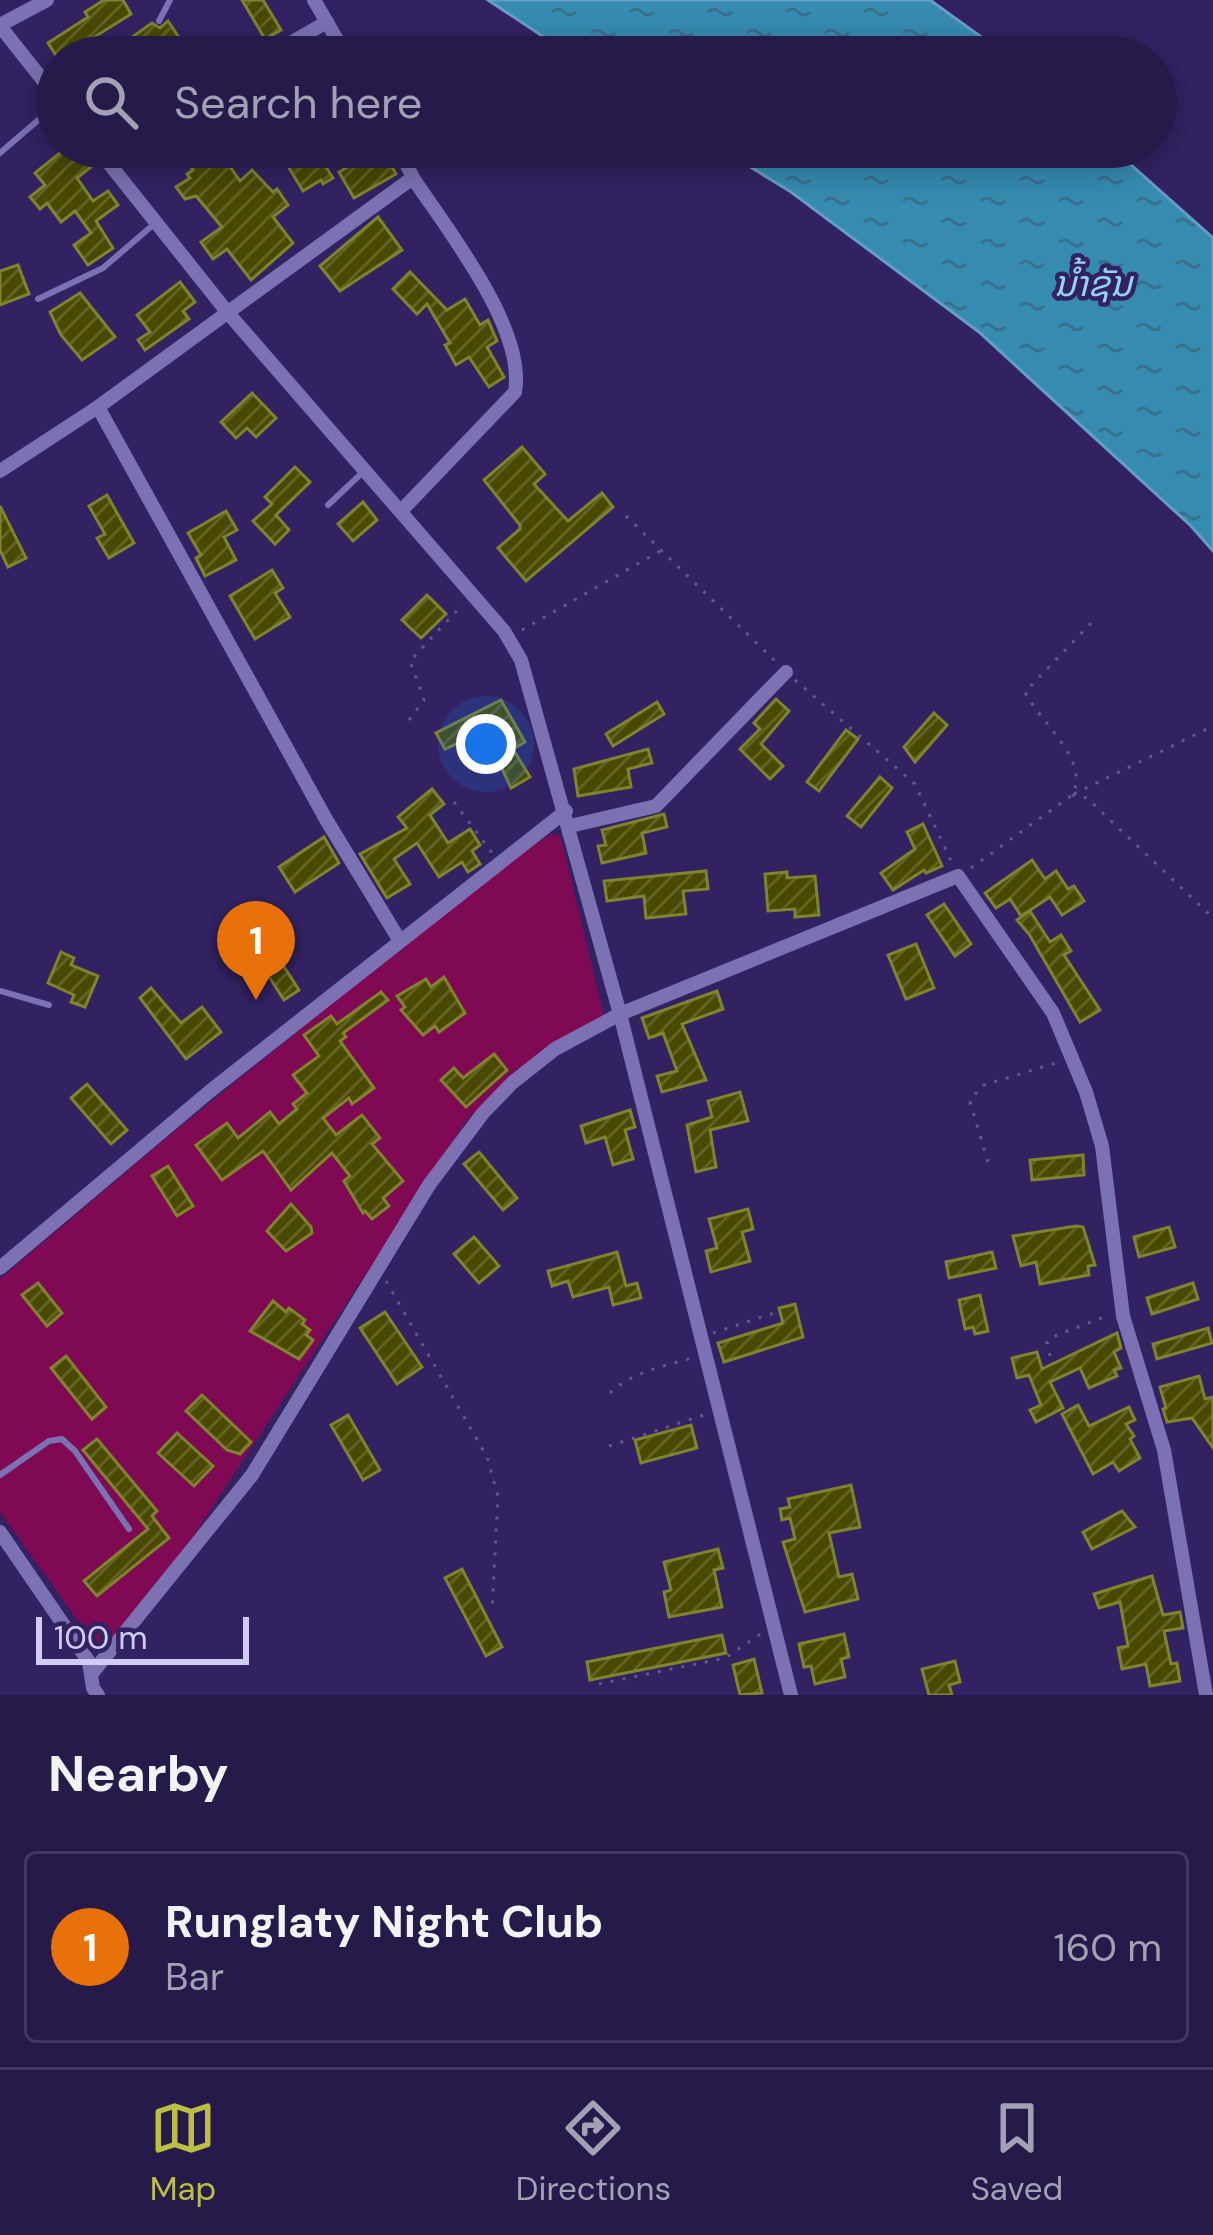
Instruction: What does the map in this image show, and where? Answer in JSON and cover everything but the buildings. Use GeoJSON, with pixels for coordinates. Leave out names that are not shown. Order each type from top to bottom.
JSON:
{"type":"FeatureCollection","features":[{"type":"Feature","properties":{"kind":"street"},"geometry":{"type":"LineString","coordinates":[[36,73],[0,26],[47,0]]}},
{"type":"Feature","properties":{"kind":"street"},"geometry":{"type":"LineString","coordinates":[[314,0],[335,36]]}},
{"type":"Feature","properties":{"kind":"street"},"geometry":{"type":"LineString","coordinates":[[303,36],[327,22]]}},
{"type":"Feature","properties":{"kind":"street"},"geometry":{"type":"LineString","coordinates":[[117,168],[228,313],[508,638],[532,688],[620,1014],[791,1695]]}},
{"type":"Feature","properties":{"kind":"street"},"geometry":{"type":"LineString","coordinates":[[401,511],[515,392],[518,375],[501,319],[408,168]]}},
{"type":"Feature","properties":{"kind":"street"},"geometry":{"type":"LineString","coordinates":[[0,471],[98,406],[407,182],[415,181]]}},
{"type":"Feature","properties":{"kind":"street"},"geometry":{"type":"LineString","coordinates":[[98,406],[327,821],[400,941]]}},
{"type":"Feature","properties":{"kind":"street"},"geometry":{"type":"LineString","coordinates":[[0,1268],[209,1092],[499,863],[568,818],[656,806],[786,672]]}},
{"type":"Feature","properties":{"kind":"street"},"geometry":{"type":"LineString","coordinates":[[93,1672],[252,1474],[429,1185],[482,1112],[535,1063],[620,1014],[958,876],[1053,1013],[1102,1146],[1122,1310],[1164,1450],[1206,1695]]}},
{"type":"Feature","properties":{"kind":"street"},"geometry":{"type":"LineString","coordinates":[[0,1532],[93,1672],[98,1695]]}},
{"type":"Feature","properties":{"kind":"lane"},"geometry":{"type":"LineString","coordinates":[[160,21],[170,0]]}},
{"type":"Feature","properties":{"kind":"lane"},"geometry":{"type":"LineString","coordinates":[[0,153],[36,120]]}},
{"type":"Feature","properties":{"kind":"lane"},"geometry":{"type":"LineString","coordinates":[[38,299],[104,268],[156,222]]}},
{"type":"Feature","properties":{"kind":"lane"},"geometry":{"type":"LineString","coordinates":[[328,505],[366,470]]}},
{"type":"Feature","properties":{"kind":"lane"},"geometry":{"type":"LineString","coordinates":[[0,991],[49,1005]]}},
{"type":"Feature","properties":{"kind":"lane"},"geometry":{"type":"LineString","coordinates":[[0,1475],[49,1441],[62,1439],[75,1450],[129,1528]]}},
{"type":"Feature","properties":{"kind":"path"},"geometry":{"type":"LineString","coordinates":[[626,516],[786,672],[915,784],[958,876],[1072,795],[1213,726]]}},
{"type":"Feature","properties":{"kind":"path"},"geometry":{"type":"LineString","coordinates":[[508,638],[661,550]]}},
{"type":"Feature","properties":{"kind":"path"},"geometry":{"type":"LineString","coordinates":[[409,720],[424,700],[410,661],[472,594]]}},
{"type":"Feature","properties":{"kind":"path"},"geometry":{"type":"LineString","coordinates":[[1072,795],[1078,773],[1025,692],[1094,620]]}},
{"type":"Feature","properties":{"kind":"path"},"geometry":{"type":"LineString","coordinates":[[1072,795],[1087,798],[1213,918]]}},
{"type":"Feature","properties":{"kind":"path"},"geometry":{"type":"LineString","coordinates":[[454,802],[499,863]]}},
{"type":"Feature","properties":{"kind":"path"},"geometry":{"type":"LineString","coordinates":[[988,1162],[970,1102],[974,1092],[1072,1058]]}},
{"type":"Feature","properties":{"kind":"path"},"geometry":{"type":"LineString","coordinates":[[380,1269],[488,1457],[498,1496],[492,1611]]}},
{"type":"Feature","properties":{"kind":"path"},"geometry":{"type":"LineString","coordinates":[[1050,1357],[1050,1338],[1122,1310]]}},
{"type":"Feature","properties":{"kind":"path"},"geometry":{"type":"LineString","coordinates":[[701,1337],[774,1313]]}},
{"type":"Feature","properties":{"kind":"path"},"geometry":{"type":"LineString","coordinates":[[610,1393],[658,1367],[706,1355]]}},
{"type":"Feature","properties":{"kind":"path"},"geometry":{"type":"LineString","coordinates":[[609,1446],[657,1427],[720,1411]]}},
{"type":"Feature","properties":{"kind":"path"},"geometry":{"type":"LineString","coordinates":[[599,1684],[725,1658],[773,1625]]}},
{"type":"Feature","properties":{"kind":"shaded area"},"geometry":{"type":"Polygon","coordinates":[[[551,834],[559,835],[562,842],[604,1016],[516,1070],[467,1120],[194,1535],[104,1650],[99,1650],[0,1512],[0,1279],[500,868],[551,834]]]}},
{"type":"Feature","properties":{"kind":"water"},"geometry":{"type":"Polygon","coordinates":[[[488,0],[930,0],[980,36],[542,36],[488,0]]]}},
{"type":"Feature","properties":{"kind":"water","name":"ນ້ຳຊັນ"},"geometry":{"type":"Polygon","coordinates":[[[752,168],[1135,168],[1213,238],[1213,551],[979,332],[752,168]]]}},
{"type":"Feature","properties":{"kind":"place","name":"Runglaty Night Club"},"geometry":{"type":"Point","coordinates":[256,1000]}}]}
